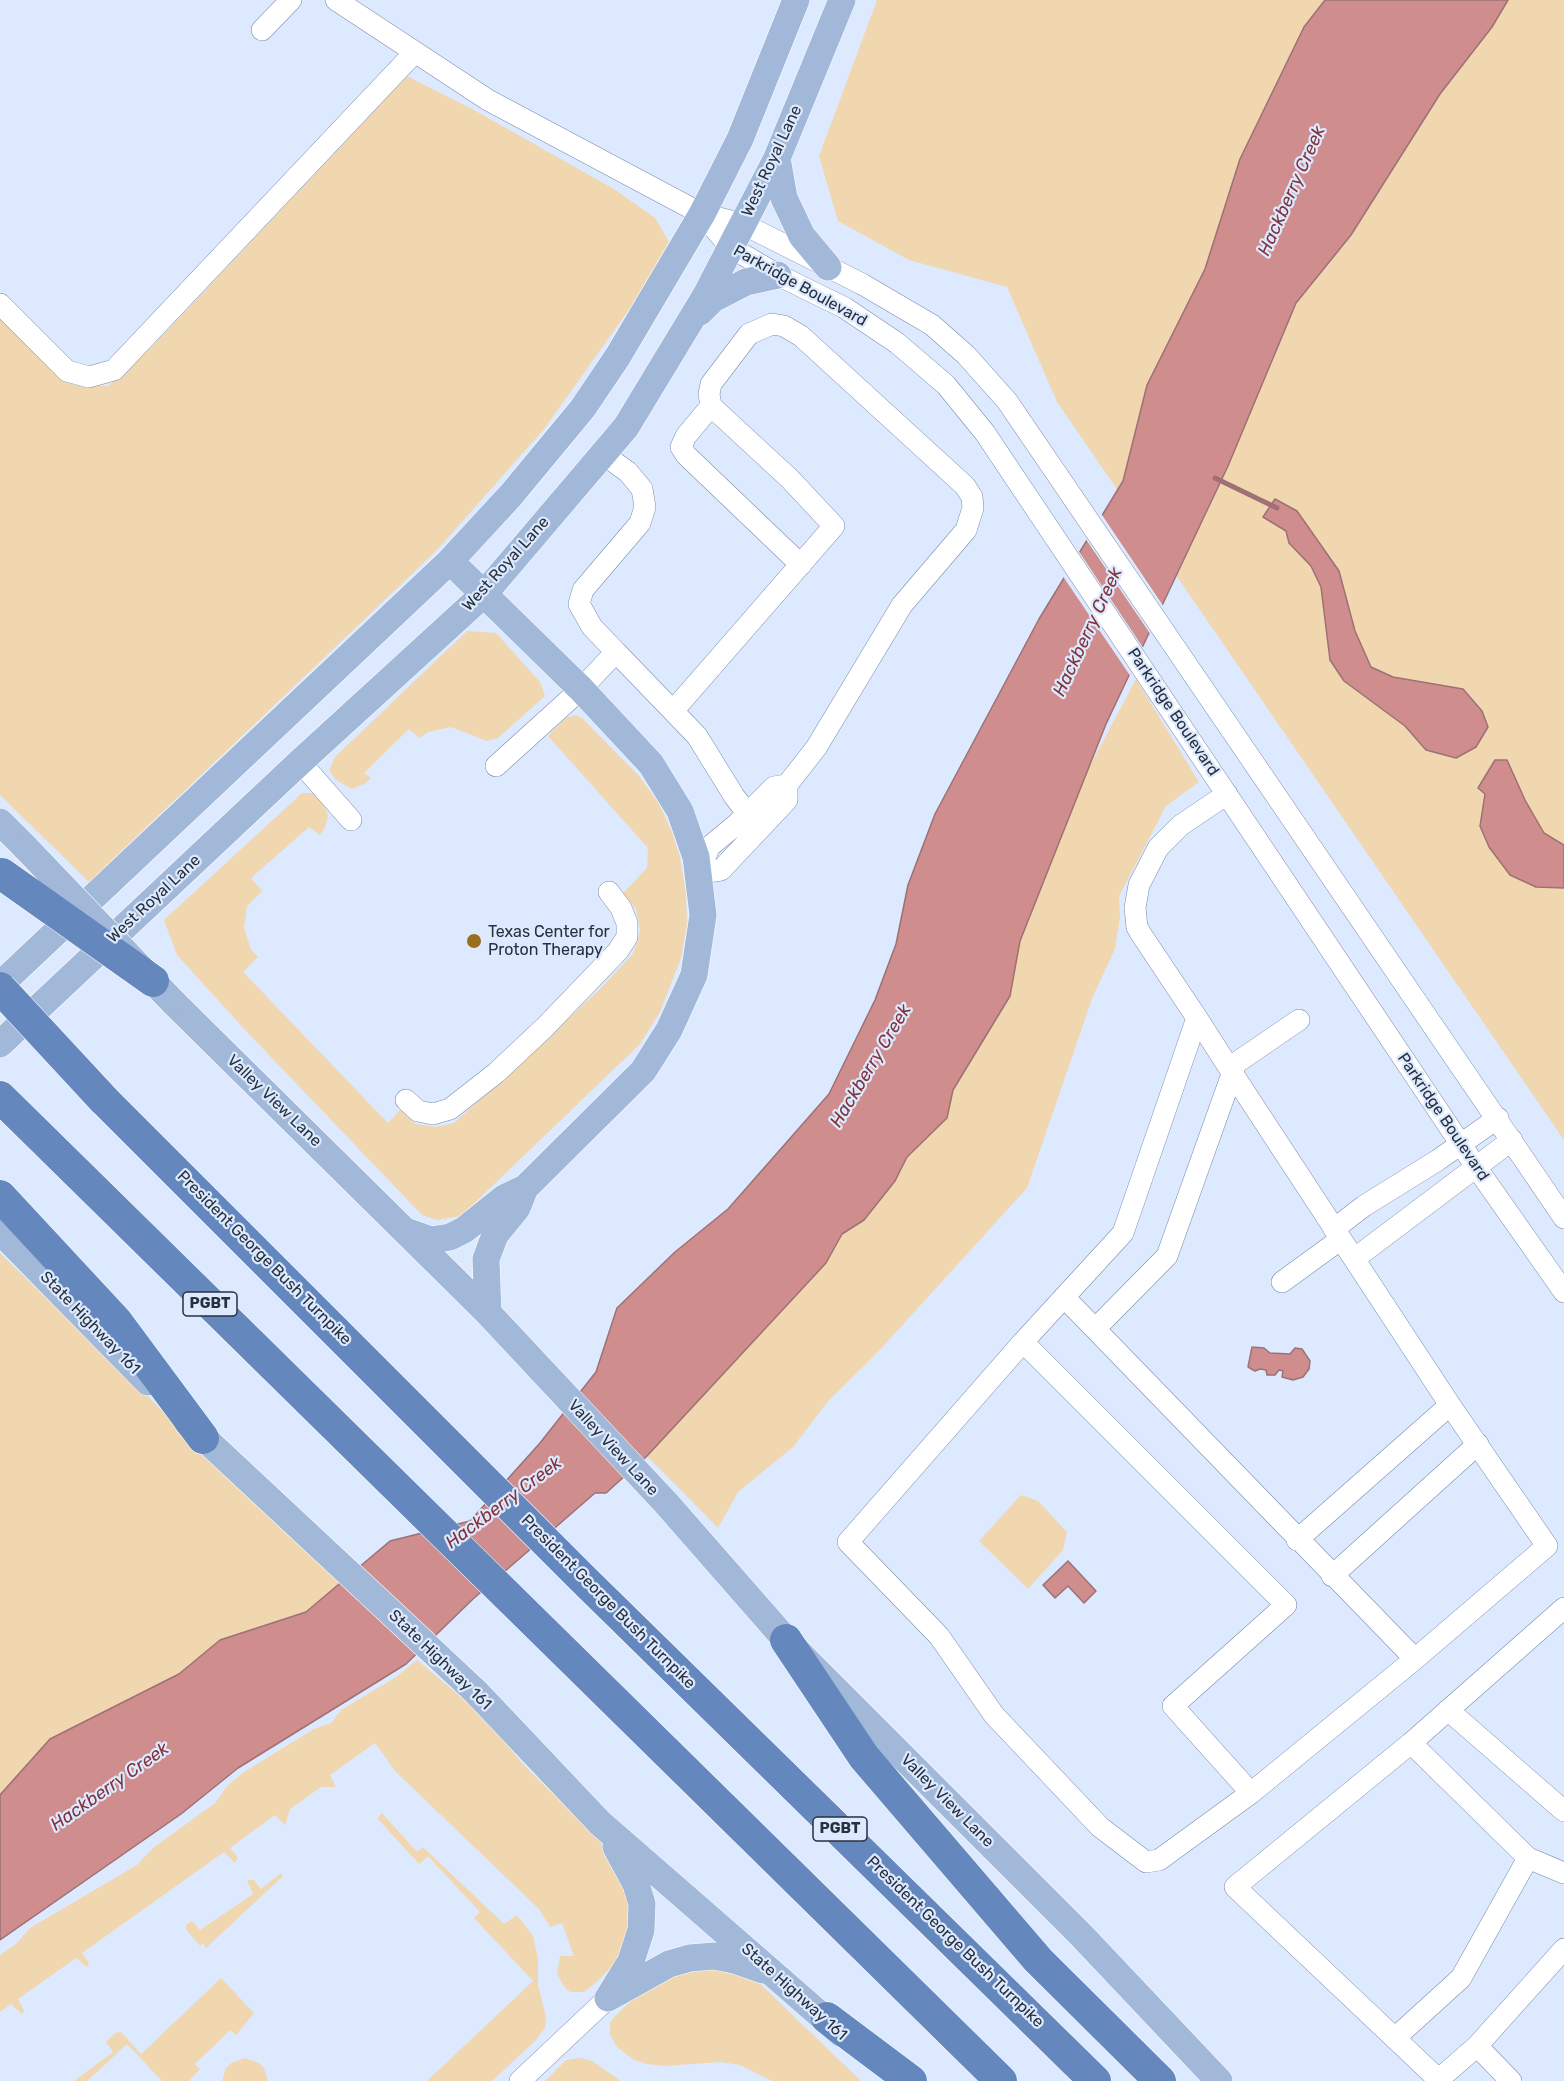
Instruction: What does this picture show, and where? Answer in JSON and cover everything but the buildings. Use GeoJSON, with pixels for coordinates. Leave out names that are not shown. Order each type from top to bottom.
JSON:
{"type":"FeatureCollection","features":[{"type":"Feature","properties":{"kind":"highway"},"geometry":{"type":"LineString","coordinates":[[1,873],[163,992]]}},
{"type":"Feature","properties":{"kind":"highway","name":"President George Bush Turnpike"},"geometry":{"type":"LineString","coordinates":[[0,987],[103,1099],[583,1579],[1095,2081]]}},
{"type":"Feature","properties":{"kind":"highway","name":"PGBT"},"geometry":{"type":"LineString","coordinates":[[0,1097],[1001,2081]]}},
{"type":"Feature","properties":{"kind":"highway"},"geometry":{"type":"LineString","coordinates":[[0,1196],[117,1322],[203,1438]]}},
{"type":"Feature","properties":{"kind":"highway"},"geometry":{"type":"LineString","coordinates":[[786,1640],[872,1766],[1038,1960],[1160,2081]]}},
{"type":"Feature","properties":{"kind":"highway"},"geometry":{"type":"LineString","coordinates":[[827,2018],[910,2081]]}},
{"type":"Feature","properties":{"kind":"main road"},"geometry":{"type":"LineString","coordinates":[[0,987],[450,561],[511,495],[583,408],[618,356],[702,214],[740,139],[796,0]]}},
{"type":"Feature","properties":{"kind":"main road","name":"West Royal Lane"},"geometry":{"type":"LineString","coordinates":[[0,1044],[300,762],[484,594],[626,427],[688,324],[777,158],[842,0]]}},
{"type":"Feature","properties":{"kind":"main road"},"geometry":{"type":"LineString","coordinates":[[777,158],[784,198],[797,227],[828,267]]}},
{"type":"Feature","properties":{"kind":"main road"},"geometry":{"type":"LineString","coordinates":[[688,324],[713,299],[746,282],[778,275]]}},
{"type":"Feature","properties":{"kind":"main road"},"geometry":{"type":"LineString","coordinates":[[408,1232],[431,1240],[450,1237],[464,1230],[504,1198],[525,1188],[643,1071],[669,1030],[694,975],[703,915],[700,873],[680,811],[651,764],[581,689],[450,561]]}},
{"type":"Feature","properties":{"kind":"main road","name":"Valley View Lane"},"geometry":{"type":"LineString","coordinates":[[0,822],[163,992],[488,1313],[666,1503],[786,1640],[1082,1936],[1219,2081]]}},
{"type":"Feature","properties":{"kind":"main road"},"geometry":{"type":"LineString","coordinates":[[488,1313],[486,1259],[495,1235],[517,1208],[525,1188]]}},
{"type":"Feature","properties":{"kind":"main road","name":"State Highway 161"},"geometry":{"type":"LineString","coordinates":[[0,1231],[203,1438],[476,1692],[600,1823],[827,2018],[887,2081]]}},
{"type":"Feature","properties":{"kind":"main road"},"geometry":{"type":"LineString","coordinates":[[600,1823],[625,1859],[642,1904],[642,1930],[638,1944],[608,1998]]}},
{"type":"Feature","properties":{"kind":"main road"},"geometry":{"type":"LineString","coordinates":[[608,1998],[669,1965],[690,1958],[714,1956],[758,1967],[790,1986]]}},
{"type":"Feature","properties":{"kind":"street"},"geometry":{"type":"LineString","coordinates":[[262,30],[291,0]]}},
{"type":"Feature","properties":{"kind":"street","name":"Parkridge Boulevard"},"geometry":{"type":"LineString","coordinates":[[336,0],[488,100],[702,214],[743,224],[862,284],[932,325],[966,355],[1007,401],[1040,448],[1287,816],[1498,1118],[1564,1218]]}},
{"type":"Feature","properties":{"kind":"street"},"geometry":{"type":"LineString","coordinates":[[0,304],[67,371],[89,377],[114,370],[415,52]]}},
{"type":"Feature","properties":{"kind":"street","name":"Parkridge Boulevard"},"geometry":{"type":"LineString","coordinates":[[702,214],[730,247],[778,275],[845,308],[897,343],[946,385],[985,433],[1020,488],[1181,722],[1476,1167],[1564,1292]]}},
{"type":"Feature","properties":{"kind":"street"},"geometry":{"type":"LineString","coordinates":[[674,711],[834,526],[790,478],[711,406],[709,394],[711,384],[748,334],[772,324],[784,326],[801,336],[965,486],[972,497],[973,508],[966,530],[902,605],[816,748],[787,785],[774,787],[753,822],[709,847],[700,873]]}},
{"type":"Feature","properties":{"kind":"street"},"geometry":{"type":"LineString","coordinates":[[711,406],[686,436],[681,447],[686,455],[801,565]]}},
{"type":"Feature","properties":{"kind":"street"},"geometry":{"type":"LineString","coordinates":[[603,454],[628,472],[642,489],[645,507],[640,524],[583,590],[579,604],[592,627],[697,736],[753,822]]}},
{"type":"Feature","properties":{"kind":"street"},"geometry":{"type":"LineString","coordinates":[[496,766],[581,689],[616,652]]}},
{"type":"Feature","properties":{"kind":"street"},"geometry":{"type":"LineString","coordinates":[[300,762],[351,820]]}},
{"type":"Feature","properties":{"kind":"street"},"geometry":{"type":"LineString","coordinates":[[1197,1018],[1124,1233],[1023,1342],[848,1542],[939,1636],[994,1715],[1100,1827],[1141,1861],[1153,1863],[1251,1793],[1415,1659],[1547,1546],[1450,1405],[1337,1234],[1197,1018],[1137,927],[1135,908],[1144,872],[1158,848],[1181,825],[1227,794]]}},
{"type":"Feature","properties":{"kind":"street"},"geometry":{"type":"LineString","coordinates":[[406,1100],[418,1111],[433,1114],[450,1109],[496,1073],[545,1027],[618,951],[627,937],[627,923],[621,908],[609,892]]}},
{"type":"Feature","properties":{"kind":"street"},"geometry":{"type":"LineString","coordinates":[[1095,1329],[1167,1256],[1231,1071],[1236,1063],[1299,1020]]}},
{"type":"Feature","properties":{"kind":"street"},"geometry":{"type":"LineString","coordinates":[[1282,1282],[1394,1187],[1498,1118]]}},
{"type":"Feature","properties":{"kind":"street"},"geometry":{"type":"LineString","coordinates":[[1354,1259],[1512,1140]]}},
{"type":"Feature","properties":{"kind":"street"},"geometry":{"type":"LineString","coordinates":[[1394,1187],[1411,1218]]}},
{"type":"Feature","properties":{"kind":"street"},"geometry":{"type":"LineString","coordinates":[[1064,1297],[1297,1540],[1415,1659]]}},
{"type":"Feature","properties":{"kind":"street"},"geometry":{"type":"LineString","coordinates":[[1023,1342],[1286,1605],[1173,1706],[1251,1793]]}},
{"type":"Feature","properties":{"kind":"street"},"geometry":{"type":"LineString","coordinates":[[1297,1540],[1450,1405]]}},
{"type":"Feature","properties":{"kind":"street"},"geometry":{"type":"LineString","coordinates":[[1332,1576],[1478,1444]]}},
{"type":"Feature","properties":{"kind":"street"},"geometry":{"type":"LineString","coordinates":[[1564,1608],[1411,1743],[1235,1887],[1439,2080],[1477,2046],[1564,1949]]}},
{"type":"Feature","properties":{"kind":"street"},"geometry":{"type":"LineString","coordinates":[[1448,1710],[1564,1811]]}},
{"type":"Feature","properties":{"kind":"street"},"geometry":{"type":"LineString","coordinates":[[1411,1743],[1528,1858],[1562,1868]]}},
{"type":"Feature","properties":{"kind":"street"},"geometry":{"type":"LineString","coordinates":[[1395,2038],[1461,1978],[1528,1858]]}},
{"type":"Feature","properties":{"kind":"street"},"geometry":{"type":"LineString","coordinates":[[520,2081],[608,1998]]}},
{"type":"Feature","properties":{"kind":"street"},"geometry":{"type":"LineString","coordinates":[[1477,2046],[1511,2081]]}},
{"type":"Feature","properties":{"kind":"shaded area"},"geometry":{"type":"Polygon","coordinates":[[[877,0],[1564,0],[1564,1140],[1057,402],[1007,287],[909,260],[838,221],[819,156],[877,0]]]}},
{"type":"Feature","properties":{"kind":"shaded area"},"geometry":{"type":"Polygon","coordinates":[[[407,76],[472,109],[614,189],[655,218],[669,242],[630,308],[544,429],[437,550],[89,882],[0,795],[0,313],[74,385],[108,386],[149,350],[407,76]]]}},
{"type":"Feature","properties":{"kind":"shaded area"},"geometry":{"type":"Polygon","coordinates":[[[467,631],[496,633],[540,682],[545,696],[498,738],[487,741],[451,727],[428,732],[419,738],[409,729],[364,773],[371,778],[366,783],[352,789],[336,780],[329,770],[335,757],[467,631]]]}},
{"type":"Feature","properties":{"kind":"shaded area"},"geometry":{"type":"Polygon","coordinates":[[[1136,679],[1199,782],[1166,806],[1119,896],[1120,916],[1115,949],[1093,996],[1027,1188],[877,1353],[829,1400],[793,1447],[738,1492],[718,1528],[647,1456],[737,1358],[842,1234],[1136,679]]]}},
{"type":"Feature","properties":{"kind":"shaded area"},"geometry":{"type":"Polygon","coordinates":[[[575,715],[582,718],[639,776],[658,802],[672,832],[680,857],[686,894],[687,924],[681,958],[660,1012],[640,1044],[461,1216],[437,1220],[422,1215],[248,1033],[177,955],[164,920],[302,793],[314,793],[324,805],[328,816],[325,828],[320,835],[309,827],[251,878],[262,891],[247,906],[244,928],[251,950],[258,957],[243,972],[388,1123],[401,1109],[416,1124],[436,1127],[454,1123],[599,990],[632,955],[637,943],[640,930],[636,909],[623,893],[647,868],[648,848],[548,736],[566,718],[575,715]]]}},
{"type":"Feature","properties":{"kind":"shaded area"},"geometry":{"type":"Polygon","coordinates":[[[0,1253],[340,1583],[306,1612],[220,1640],[179,1674],[50,1739],[0,1795],[0,1253]]]}},
{"type":"Feature","properties":{"kind":"shaded area"},"geometry":{"type":"Polygon","coordinates":[[[1021,1495],[1038,1501],[1067,1532],[1063,1550],[1028,1589],[979,1541],[1021,1495]]]}},
{"type":"Feature","properties":{"kind":"shaded area"},"geometry":{"type":"Polygon","coordinates":[[[417,1660],[464,1699],[494,1729],[522,1763],[611,1853],[637,1910],[615,1964],[593,1985],[584,1992],[570,1992],[563,1985],[557,1974],[560,1956],[574,1956],[562,1923],[550,1927],[539,1909],[396,1772],[375,1743],[330,1775],[336,1787],[321,1787],[290,1809],[285,1825],[275,1815],[230,1848],[238,1858],[235,1863],[224,1852],[82,1953],[89,1963],[87,1967],[76,1958],[18,1999],[24,2011],[22,2014],[11,2004],[0,2012],[0,1955],[16,1944],[30,1928],[137,1865],[153,1848],[215,1803],[228,1785],[244,1772],[314,1729],[331,1723],[341,1710],[396,1677],[417,1660]]]}},
{"type":"Feature","properties":{"kind":"shaded area"},"geometry":{"type":"Polygon","coordinates":[[[382,1813],[417,1852],[423,1847],[504,1924],[517,1915],[533,1936],[538,1959],[538,1985],[546,2017],[545,2028],[536,2040],[492,2081],[427,2081],[533,1981],[474,1918],[480,1912],[428,1856],[419,1864],[377,1818],[382,1813]]]}},
{"type":"Feature","properties":{"kind":"shaded area"},"geometry":{"type":"Polygon","coordinates":[[[281,1873],[283,1876],[206,1948],[203,1943],[200,1946],[186,1929],[186,1925],[192,1921],[200,1930],[253,1894],[247,1880],[254,1880],[261,1889],[281,1873]]]}},
{"type":"Feature","properties":{"kind":"shaded area"},"geometry":{"type":"Polygon","coordinates":[[[692,1963],[753,1977],[861,2081],[772,2081],[740,2065],[721,2062],[664,2066],[634,2060],[617,2047],[610,2034],[610,2023],[651,1982],[692,1963]]]}},
{"type":"Feature","properties":{"kind":"shaded area"},"geometry":{"type":"Polygon","coordinates":[[[221,1978],[254,2013],[236,2035],[230,2030],[195,2064],[200,2069],[189,2081],[162,2081],[127,2044],[87,2081],[74,2081],[113,2052],[106,2042],[115,2033],[121,2032],[141,2054],[221,1978]]]}},
{"type":"Feature","properties":{"kind":"shaded area"},"geometry":{"type":"Polygon","coordinates":[[[245,2058],[259,2063],[264,2068],[268,2081],[222,2081],[226,2068],[231,2063],[245,2058]]]}},
{"type":"Feature","properties":{"kind":"shaded area"},"geometry":{"type":"Polygon","coordinates":[[[580,2058],[592,2061],[621,2081],[545,2081],[566,2060],[580,2058]]]}},
{"type":"Feature","properties":{"kind":"water","name":"Hackberry Creek"},"geometry":{"type":"Polygon","coordinates":[[[1325,0],[1508,0],[1492,27],[1440,94],[1351,235],[1296,303],[1228,466],[1106,724],[1020,941],[1010,996],[953,1090],[947,1118],[907,1157],[895,1181],[864,1220],[842,1234],[826,1263],[647,1456],[606,1493],[595,1493],[473,1599],[406,1664],[238,1768],[181,1814],[0,1940],[0,1795],[50,1739],[179,1674],[220,1640],[306,1612],[390,1541],[470,1521],[540,1443],[596,1372],[617,1308],[675,1252],[728,1209],[829,1094],[875,1000],[896,944],[908,885],[935,814],[1039,619],[1123,481],[1147,385],[1205,269],[1240,159],[1304,27],[1325,0]]]}},
{"type":"Feature","properties":{"kind":"water"},"geometry":{"type":"Polygon","coordinates":[[[1275,499],[1297,511],[1339,571],[1355,631],[1371,667],[1393,677],[1463,689],[1482,711],[1488,727],[1476,747],[1456,758],[1426,750],[1405,726],[1344,681],[1330,660],[1321,587],[1311,566],[1289,543],[1286,531],[1263,517],[1275,499]]]}},
{"type":"Feature","properties":{"kind":"water"},"geometry":{"type":"Polygon","coordinates":[[[1495,760],[1507,760],[1525,800],[1544,833],[1564,845],[1564,888],[1536,887],[1510,875],[1489,847],[1480,826],[1485,794],[1478,788],[1495,760]]]}},
{"type":"Feature","properties":{"kind":"water"},"geometry":{"type":"Polygon","coordinates":[[[1252,1347],[1264,1348],[1270,1353],[1290,1354],[1295,1348],[1302,1349],[1310,1361],[1309,1369],[1303,1377],[1293,1380],[1282,1377],[1283,1371],[1279,1370],[1275,1375],[1267,1375],[1266,1370],[1255,1371],[1248,1367],[1252,1347]]]}},
{"type":"Feature","properties":{"kind":"water"},"geometry":{"type":"Polygon","coordinates":[[[1068,1561],[1096,1591],[1084,1603],[1068,1586],[1055,1598],[1043,1585],[1068,1561]]]}},
{"type":"Feature","properties":{"kind":"pier"},"geometry":{"type":"Polygon","coordinates":[[[1100,512],[1164,607],[1151,635],[1085,538],[1100,512]]]}},
{"type":"Feature","properties":{"kind":"pier"},"geometry":{"type":"Polygon","coordinates":[[[1078,550],[1144,649],[1131,677],[1062,575],[1078,550]]]}},
{"type":"Feature","properties":{"kind":"waterway"},"geometry":{"type":"LineString","coordinates":[[1215,478],[1277,508]]}},
{"type":"Feature","properties":{"kind":"place","name":"Texas Center for Proton Therapy"},"geometry":{"type":"Point","coordinates":[474,941]}}]}
